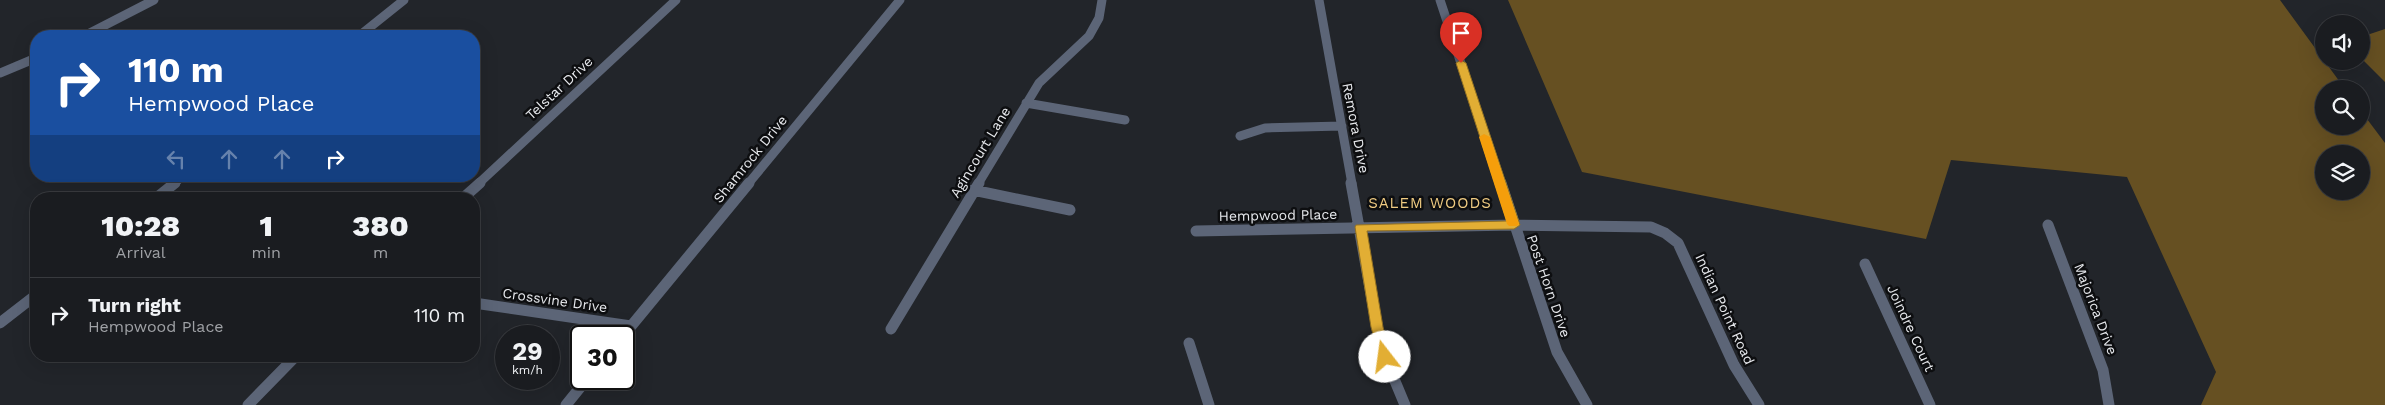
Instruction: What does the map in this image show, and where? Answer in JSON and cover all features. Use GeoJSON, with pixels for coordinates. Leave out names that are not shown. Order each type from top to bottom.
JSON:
{"type":"FeatureCollection","features":[{"type":"Feature","properties":{"kind":"street"},"geometry":{"type":"LineString","coordinates":[[96,30],[154,0]]}},
{"type":"Feature","properties":{"kind":"street"},"geometry":{"type":"LineString","coordinates":[[366,30],[404,0]]}},
{"type":"Feature","properties":{"kind":"street","name":"Telstar Drive"},"geometry":{"type":"LineString","coordinates":[[470,192],[676,0]]}},
{"type":"Feature","properties":{"kind":"street","name":"Shamrock Drive"},"geometry":{"type":"LineString","coordinates":[[633,325],[900,0]]}},
{"type":"Feature","properties":{"kind":"street","name":"Agincourt Lane"},"geometry":{"type":"LineString","coordinates":[[891,329],[1026,103],[1049,72],[1073,53],[1089,36],[1098,18],[1102,0]]}},
{"type":"Feature","properties":{"kind":"street","name":"Remora Drive"},"geometry":{"type":"LineString","coordinates":[[1319,0],[1377,327],[1385,357],[1405,405]]}},
{"type":"Feature","properties":{"kind":"street","name":"Post Horn Drive"},"geometry":{"type":"LineString","coordinates":[[1440,0],[1558,352],[1587,405]]}},
{"type":"Feature","properties":{"kind":"street"},"geometry":{"type":"LineString","coordinates":[[0,73],[30,60]]}},
{"type":"Feature","properties":{"kind":"street"},"geometry":{"type":"LineString","coordinates":[[1026,103],[1125,120]]}},
{"type":"Feature","properties":{"kind":"street"},"geometry":{"type":"LineString","coordinates":[[1240,136],[1265,128],[1342,126]]}},
{"type":"Feature","properties":{"kind":"street"},"geometry":{"type":"LineString","coordinates":[[164,192],[176,182]]}},
{"type":"Feature","properties":{"kind":"street"},"geometry":{"type":"LineString","coordinates":[[973,190],[1070,210]]}},
{"type":"Feature","properties":{"kind":"street","name":"Hempwood Place"},"geometry":{"type":"LineString","coordinates":[[1196,232],[1514,225],[1642,225],[1660,230]]}},
{"type":"Feature","properties":{"kind":"street","name":"Majorica Drive"},"geometry":{"type":"LineString","coordinates":[[2048,225],[2103,370],[2109,405]]}},
{"type":"Feature","properties":{"kind":"street","name":"Indian Point Road"},"geometry":{"type":"LineString","coordinates":[[1660,230],[1678,244],[1734,365],[1759,405]]}},
{"type":"Feature","properties":{"kind":"street","name":"Joindre Court"},"geometry":{"type":"LineString","coordinates":[[1864,264],[1930,405]]}},
{"type":"Feature","properties":{"kind":"street"},"geometry":{"type":"LineString","coordinates":[[0,323],[30,299]]}},
{"type":"Feature","properties":{"kind":"street","name":"Crossvine Drive"},"geometry":{"type":"LineString","coordinates":[[480,305],[625,325]]}},
{"type":"Feature","properties":{"kind":"street"},"geometry":{"type":"LineString","coordinates":[[1189,343],[1209,405]]}},
{"type":"Feature","properties":{"kind":"street"},"geometry":{"type":"LineString","coordinates":[[248,405],[290,362]]}},
{"type":"Feature","properties":{"kind":"street"},"geometry":{"type":"LineString","coordinates":[[566,405],[579,390]]}},
{"type":"Feature","properties":{"kind":"shaded area"},"geometry":{"type":"Polygon","coordinates":[[[1508,0],[2280,0],[2315,48],[2315,70],[2331,70],[2338,80],[2315,80],[2315,135],[2370,135],[2370,123],[2385,143],[2385,405],[2201,405],[2216,372],[2127,177],[1951,160],[1926,239],[1582,172],[1508,0]]]}},
{"type":"Feature","properties":{"kind":"shaded area"},"geometry":{"type":"Polygon","coordinates":[[[2385,29],[2385,82],[2370,67],[2370,34],[2385,29]]]}},
{"type":"Feature","properties":{"kind":"slow traffic"},"geometry":{"type":"LineString","coordinates":[[1484,137],[1513,224]]}},
{"type":"Feature","properties":{"kind":"district","name":"SALEM WOODS"},"geometry":{"type":"Point","coordinates":[1430,203]}},
{"type":"Feature","properties":{"kind":"route"},"geometry":{"type":"LineString","coordinates":[[1385,357],[1377,327],[1360,227],[1514,225],[1461,63]]}}]}
